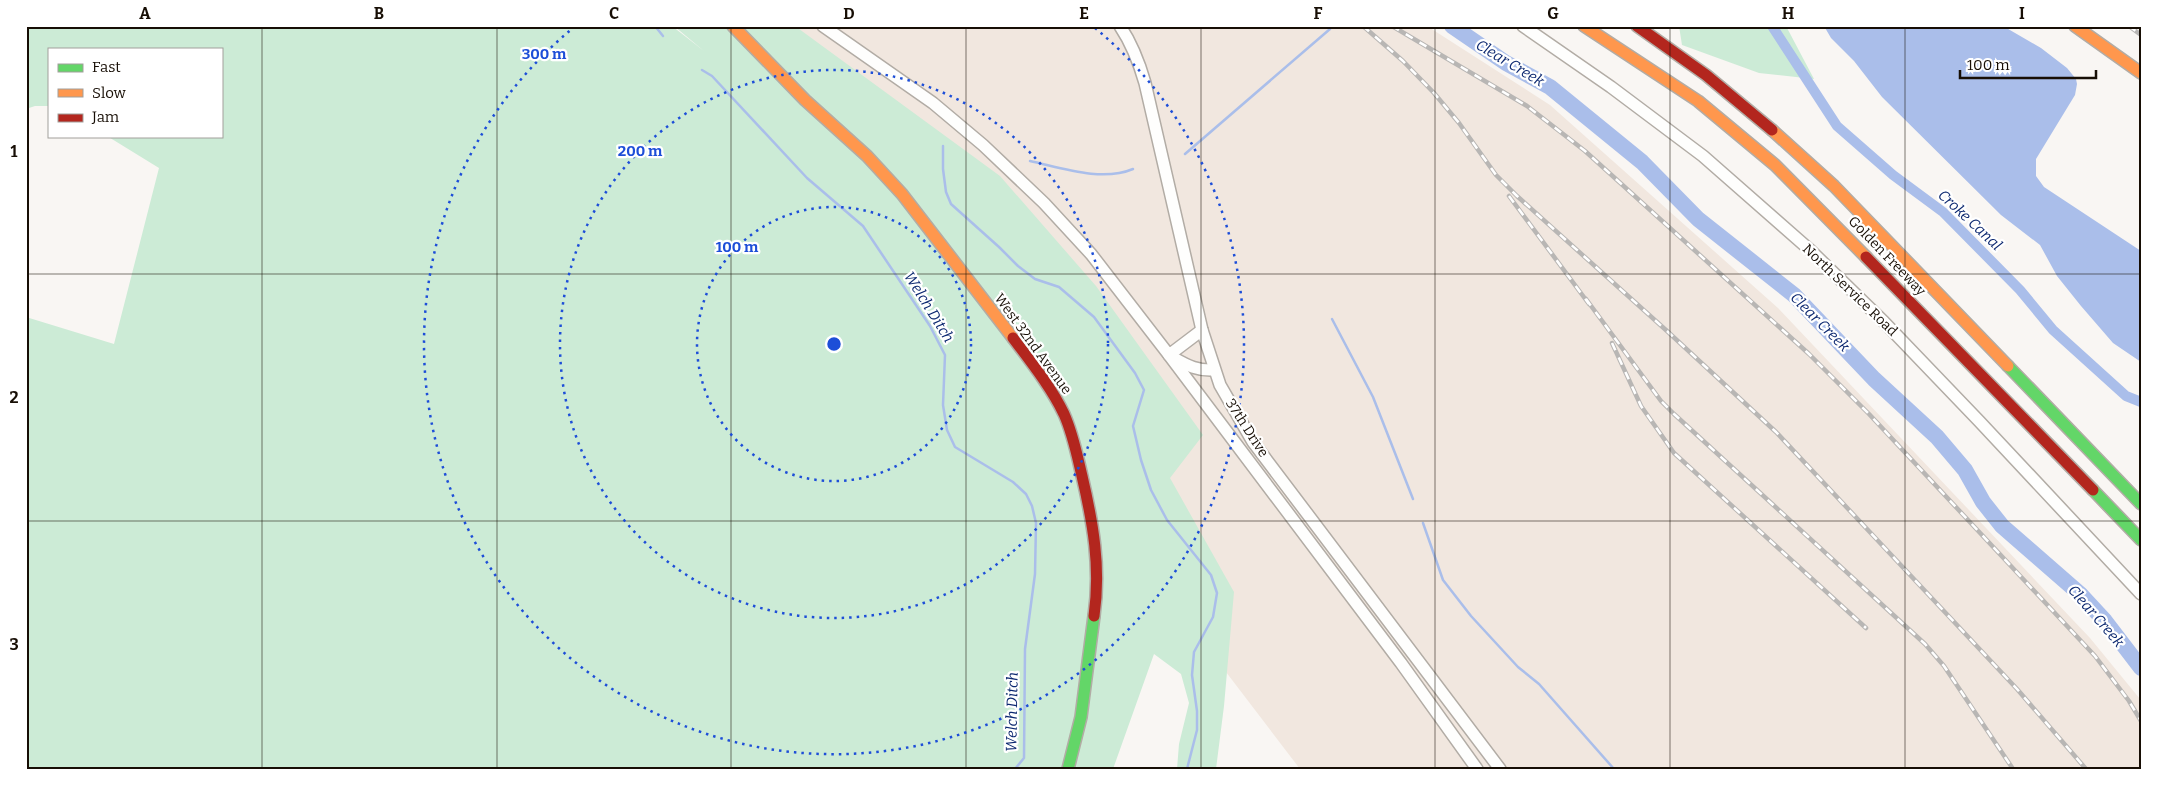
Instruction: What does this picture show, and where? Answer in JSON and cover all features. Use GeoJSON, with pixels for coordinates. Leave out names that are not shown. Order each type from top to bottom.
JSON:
{"type":"FeatureCollection","features":[{"type":"Feature","properties":{"kind":"main road","name":"West 32nd Avenue"},"geometry":{"type":"LineString","coordinates":[[733,26],[806,100],[885,174],[1035,367],[1063,412],[1072,434],[1093,524],[1098,572],[1097,595],[1081,716],[1068,769]]}},
{"type":"Feature","properties":{"kind":"main road","name":"Golden Freeway"},"geometry":{"type":"LineString","coordinates":[[1584,26],[1698,101],[1775,165],[1816,204],[2139,539]]}},
{"type":"Feature","properties":{"kind":"main road","name":"Golden Freeway"},"geometry":{"type":"LineString","coordinates":[[1637,26],[1706,75],[1795,150],[1834,186],[2141,504]]}},
{"type":"Feature","properties":{"kind":"main road"},"geometry":{"type":"LineString","coordinates":[[2076,26],[2141,73]]}},
{"type":"Feature","properties":{"kind":"main road"},"geometry":{"type":"LineString","coordinates":[[2036,394],[2141,490]]}},
{"type":"Feature","properties":{"kind":"street"},"geometry":{"type":"LineString","coordinates":[[823,26],[933,102],[983,145],[1044,203],[1091,254],[1401,663],[1478,769]]}},
{"type":"Feature","properties":{"kind":"street","name":"37th Drive"},"geometry":{"type":"LineString","coordinates":[[1120,26],[1129,39],[1146,83],[1202,330],[1214,370],[1229,402],[1253,442],[1500,769]]}},
{"type":"Feature","properties":{"kind":"street","name":"North Service Road"},"geometry":{"type":"LineString","coordinates":[[1523,26],[1611,87],[1703,156],[1810,250],[1884,322],[2141,594]]}},
{"type":"Feature","properties":{"kind":"street"},"geometry":{"type":"LineString","coordinates":[[1169,355],[1202,330]]}},
{"type":"Feature","properties":{"kind":"street"},"geometry":{"type":"LineString","coordinates":[[1169,355],[1189,367],[1204,371],[1214,370]]}},
{"type":"Feature","properties":{"kind":"shaded area"},"geometry":{"type":"Polygon","coordinates":[[[682,26],[1427,26],[1550,105],[1778,308],[2090,638],[2140,699],[2141,769],[1300,769],[1026,410],[772,98],[682,26]]]}},
{"type":"Feature","properties":{"kind":"green space"},"geometry":{"type":"Polygon","coordinates":[[[26,26],[672,26],[704,51],[674,26],[795,26],[1000,176],[1096,286],[1203,435],[1170,478],[1234,592],[1224,706],[1216,769],[1177,769],[1179,744],[1189,703],[1181,674],[1154,654],[1113,769],[26,769],[26,317],[114,344],[159,168],[110,138],[222,138],[222,48],[48,48],[48,106],[35,106],[26,109],[26,26]]]}},
{"type":"Feature","properties":{"kind":"green space"},"geometry":{"type":"Polygon","coordinates":[[[1679,26],[1786,26],[1814,79],[1759,73],[1682,45],[1679,26]]]}},
{"type":"Feature","properties":{"kind":"water"},"geometry":{"type":"Polygon","coordinates":[[[1824,26],[2003,26],[2041,48],[2067,68],[2076,79],[2075,95],[2036,159],[2036,176],[2044,187],[2141,251],[2141,362],[2113,343],[2057,276],[2040,245],[2001,215],[1882,97],[1854,61],[1831,38],[1824,26]]]}},
{"type":"Feature","properties":{"kind":"waterway","name":"Welch Ditch"},"geometry":{"type":"LineString","coordinates":[[655,26],[663,36]]}},
{"type":"Feature","properties":{"kind":"waterway","name":"Clear Creek"},"geometry":{"type":"LineString","coordinates":[[1452,26],[1506,63],[1550,87],[1642,162],[1698,219],[1794,295],[1874,379],[1937,437],[1965,470],[1983,502],[2002,526],[2080,594],[2105,621],[2141,668]]}},
{"type":"Feature","properties":{"kind":"waterway","name":"Croke Canal"},"geometry":{"type":"LineString","coordinates":[[1772,26],[1837,126],[1893,175],[1943,212],[2020,290],[2053,330],[2126,396],[2141,402]]}},
{"type":"Feature","properties":{"kind":"waterway"},"geometry":{"type":"LineString","coordinates":[[1185,154],[1330,29]]}},
{"type":"Feature","properties":{"kind":"waterway","name":"Welch Ditch"},"geometry":{"type":"LineString","coordinates":[[702,70],[712,76],[807,178],[863,226],[930,326],[945,355],[943,405],[947,430],[955,447],[1013,482],[1026,494],[1032,506],[1036,523],[1035,574],[1025,649],[1024,758],[1015,769]]}},
{"type":"Feature","properties":{"kind":"waterway"},"geometry":{"type":"LineString","coordinates":[[943,146],[946,192],[951,204],[1018,266],[1035,279],[1059,287],[1094,317],[1135,373],[1144,390],[1133,426],[1141,460],[1151,490],[1167,520],[1211,575],[1217,593],[1213,617],[1194,652],[1192,675],[1197,711],[1197,730],[1187,769]]}},
{"type":"Feature","properties":{"kind":"waterway"},"geometry":{"type":"LineString","coordinates":[[1030,161],[1095,174],[1121,173],[1133,169]]}},
{"type":"Feature","properties":{"kind":"waterway"},"geometry":{"type":"LineString","coordinates":[[1332,319],[1373,397],[1413,499]]}},
{"type":"Feature","properties":{"kind":"waterway"},"geometry":{"type":"LineString","coordinates":[[1423,523],[1443,580],[1471,616],[1518,667],[1539,684],[1614,769]]}},
{"type":"Feature","properties":{"kind":"railway"},"geometry":{"type":"LineString","coordinates":[[1363,26],[1403,61],[1434,93],[1459,123],[1496,175],[1517,196],[1776,432],[2017,689],[2086,769]]}},
{"type":"Feature","properties":{"kind":"railway"},"geometry":{"type":"LineString","coordinates":[[1392,26],[1527,106],[1585,151],[1809,354],[1869,414],[2095,656],[2129,701],[2141,721]]}},
{"type":"Feature","properties":{"kind":"railway"},"geometry":{"type":"LineString","coordinates":[[2129,26],[2141,35]]}},
{"type":"Feature","properties":{"kind":"railway"},"geometry":{"type":"LineString","coordinates":[[1509,196],[1589,304]]}},
{"type":"Feature","properties":{"kind":"railway"},"geometry":{"type":"LineString","coordinates":[[1586,299],[1661,401],[1925,644],[1944,666],[2013,769]]}},
{"type":"Feature","properties":{"kind":"railway"},"geometry":{"type":"LineString","coordinates":[[1612,343],[1641,406],[1674,453],[1866,628]]}},
{"type":"Feature","properties":{"kind":"traffic: fast"},"geometry":{"type":"LineString","coordinates":[[2008,366],[2141,504]]}},
{"type":"Feature","properties":{"kind":"traffic: fast"},"geometry":{"type":"LineString","coordinates":[[2093,490],[2141,540]]}},
{"type":"Feature","properties":{"kind":"traffic: fast"},"geometry":{"type":"LineString","coordinates":[[1068,769],[1081,717],[1094,616]]}},
{"type":"Feature","properties":{"kind":"traffic: slow"},"geometry":{"type":"LineString","coordinates":[[733,26],[805,100],[867,156],[902,194],[1013,338]]}},
{"type":"Feature","properties":{"kind":"traffic: slow"},"geometry":{"type":"LineString","coordinates":[[1584,26],[1698,101],[1775,165],[1866,257]]}},
{"type":"Feature","properties":{"kind":"traffic: slow"},"geometry":{"type":"LineString","coordinates":[[2075,26],[2141,73]]}},
{"type":"Feature","properties":{"kind":"traffic: slow"},"geometry":{"type":"LineString","coordinates":[[1772,130],[1834,186],[2008,366]]}},
{"type":"Feature","properties":{"kind":"traffic: jam"},"geometry":{"type":"LineString","coordinates":[[1637,26],[1706,75],[1772,130]]}},
{"type":"Feature","properties":{"kind":"traffic: jam"},"geometry":{"type":"LineString","coordinates":[[1866,257],[2093,490]]}},
{"type":"Feature","properties":{"kind":"traffic: jam"},"geometry":{"type":"LineString","coordinates":[[1013,338],[1053,394],[1064,414],[1072,437],[1086,494],[1095,545],[1097,580],[1094,616]]}}]}
